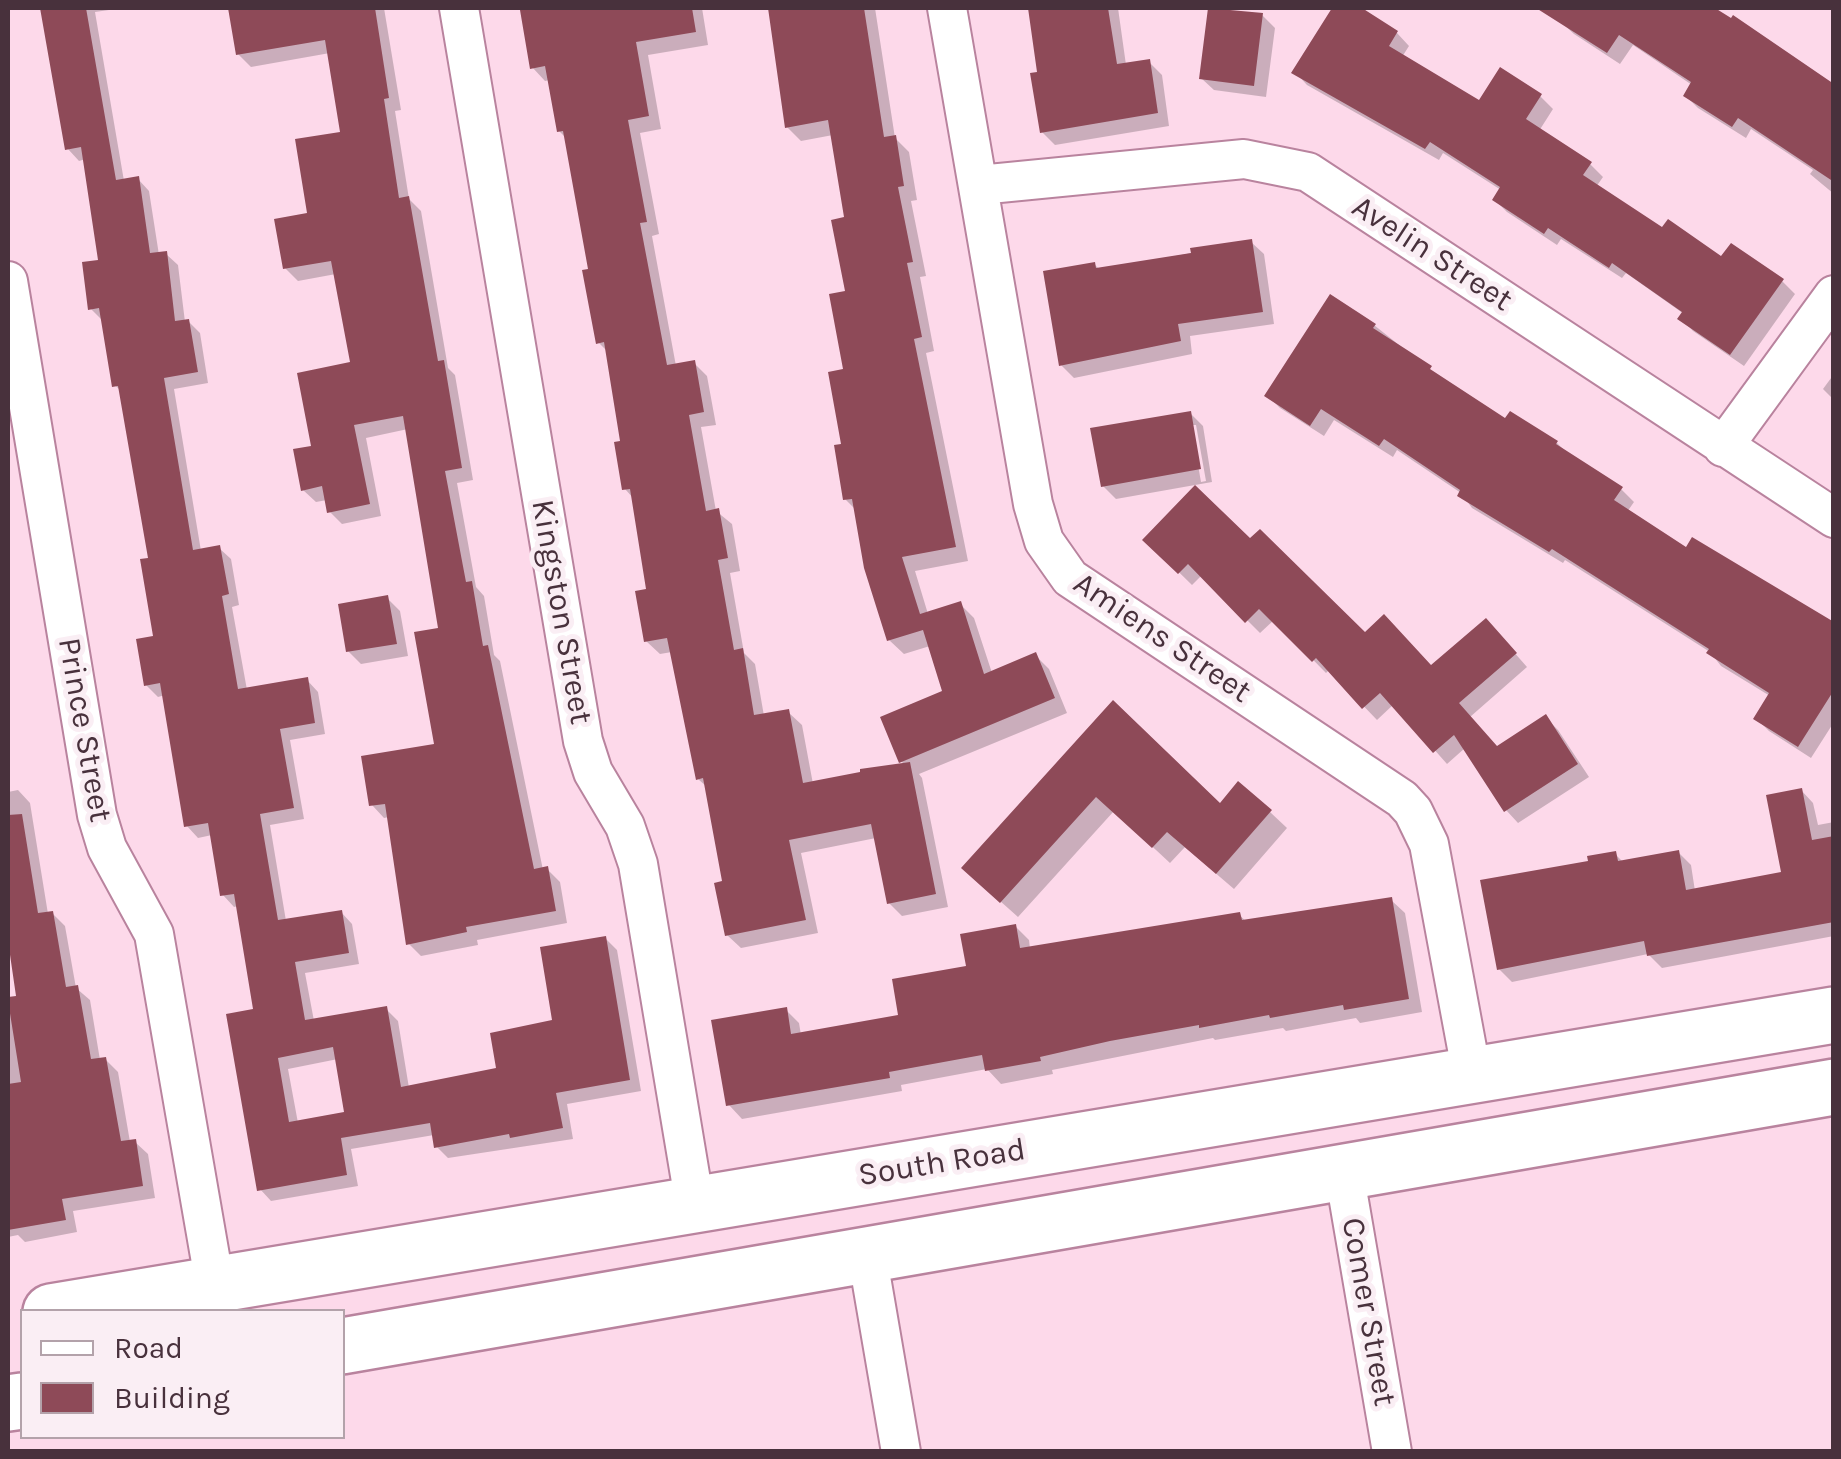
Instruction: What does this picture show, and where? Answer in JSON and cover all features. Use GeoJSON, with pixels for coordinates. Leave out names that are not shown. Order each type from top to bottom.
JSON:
{"type":"FeatureCollection","features":[{"type":"Feature","properties":{"kind":"main road","name":"South Road"},"geometry":{"type":"LineString","coordinates":[[69,1309],[1834,1015]]}},
{"type":"Feature","properties":{"kind":"main road"},"geometry":{"type":"LineString","coordinates":[[345,1345],[1834,1087]]}},
{"type":"Feature","properties":{"kind":"main road"},"geometry":{"type":"LineString","coordinates":[[695,1205],[707,1283]]}},
{"type":"Feature","properties":{"kind":"street","name":"Kingston Street"},"geometry":{"type":"LineString","coordinates":[[460,8],[583,741],[593,772],[625,826],[638,864],[695,1205]]}},
{"type":"Feature","properties":{"kind":"street","name":"Amiens Street"},"geometry":{"type":"LineString","coordinates":[[948,8],[1033,504],[1044,542],[1070,578],[1402,799],[1414,812],[1429,844],[1472,1075]]}},
{"type":"Feature","properties":{"kind":"street","name":"Avelin Street"},"geometry":{"type":"LineString","coordinates":[[979,185],[1244,159],[1308,172],[1834,518]]}},
{"type":"Feature","properties":{"kind":"street","name":"Prince Street"},"geometry":{"type":"LineString","coordinates":[[8,281],[97,815],[107,848],[154,934],[215,1285]]}},
{"type":"Feature","properties":{"kind":"street"},"geometry":{"type":"LineString","coordinates":[[1723,446],[1834,294]]}},
{"type":"Feature","properties":{"kind":"street","name":"Comer Street"},"geometry":{"type":"LineString","coordinates":[[1344,1172],[1392,1452]]}},
{"type":"Feature","properties":{"kind":"street"},"geometry":{"type":"LineString","coordinates":[[867,1254],[901,1452]]}},
{"type":"Feature","properties":{"kind":"building"},"geometry":{"type":"Polygon","coordinates":[[[40,8],[86,8],[116,180],[139,176],[150,253],[167,251],[175,321],[189,319],[198,372],[164,378],[193,550],[220,545],[229,594],[222,596],[238,689],[308,677],[315,723],[280,729],[294,808],[260,814],[278,920],[342,910],[349,953],[295,962],[305,1020],[387,1006],[401,1087],[496,1068],[490,1033],[552,1020],[540,947],[606,936],[630,1080],[556,1093],[563,1128],[434,1148],[430,1123],[341,1138],[347,1175],[257,1191],[226,1014],[253,1009],[234,894],[220,896],[208,823],[184,827],[160,683],[144,686],[136,639],[153,636],[140,559],[148,558],[118,386],[112,387],[99,308],[88,310],[82,262],[98,260],[81,147],[65,150],[40,8]],[[333,1047],[278,1058],[289,1122],[344,1112],[333,1047]]]}},
{"type":"Feature","properties":{"kind":"building"},"geometry":{"type":"Polygon","coordinates":[[[228,8],[375,8],[399,198],[409,196],[438,361],[444,360],[462,468],[445,471],[466,582],[472,581],[483,646],[488,645],[534,869],[548,866],[556,911],[466,927],[467,932],[406,945],[385,804],[369,806],[361,756],[434,744],[414,632],[438,628],[403,416],[354,425],[370,504],[327,513],[322,486],[301,491],[293,449],[311,446],[297,373],[350,362],[331,261],[283,269],[274,219],[307,213],[295,139],[340,132],[325,40],[236,55],[228,8]]]}},
{"type":"Feature","properties":{"kind":"building"},"geometry":{"type":"Polygon","coordinates":[[[692,8],[696,32],[636,42],[649,116],[628,120],[647,222],[640,223],[667,365],[695,360],[704,412],[689,415],[706,511],[719,508],[728,558],[718,560],[734,650],[743,648],[754,715],[789,709],[803,783],[910,762],[936,894],[887,904],[871,824],[789,840],[806,920],[725,936],[714,883],[722,881],[703,778],[696,780],[667,638],[644,642],[635,591],[646,589],[630,489],[622,490],[614,442],[620,441],[604,342],[596,344],[582,270],[588,269],[563,131],[557,132],[545,66],[530,69],[520,10],[692,8]]]}},
{"type":"Feature","properties":{"kind":"building"},"geometry":{"type":"Polygon","coordinates":[[[768,8],[864,8],[884,137],[896,135],[904,186],[898,187],[913,262],[907,263],[922,337],[914,339],[956,547],[902,557],[920,614],[961,601],[984,674],[1036,652],[1055,698],[899,763],[880,717],[942,691],[923,630],[887,641],[864,568],[852,499],[843,500],[834,445],[841,444],[828,372],[843,369],[829,294],[845,291],[831,220],[844,217],[828,120],[785,128],[768,8]]]}},
{"type":"Feature","properties":{"kind":"building"},"geometry":{"type":"Polygon","coordinates":[[[1028,8],[1108,8],[1117,64],[1150,59],[1158,113],[1040,133],[1030,73],[1037,72],[1028,8]]]}},
{"type":"Feature","properties":{"kind":"building"},"geometry":{"type":"Polygon","coordinates":[[[1208,8],[1263,13],[1254,86],[1199,79],[1208,8]]]}},
{"type":"Feature","properties":{"kind":"building"},"geometry":{"type":"Polygon","coordinates":[[[1332,8],[1362,8],[1398,31],[1389,46],[1479,100],[1500,67],[1542,94],[1526,119],[1592,162],[1583,175],[1662,227],[1668,219],[1721,256],[1731,243],[1784,279],[1730,355],[1677,319],[1682,312],[1612,263],[1609,268],[1548,228],[1544,234],[1492,200],[1500,187],[1430,142],[1425,149],[1291,73],[1332,8]]]}},
{"type":"Feature","properties":{"kind":"building"},"geometry":{"type":"Polygon","coordinates":[[[1536,8],[1715,8],[1731,18],[1733,15],[1834,84],[1834,182],[1738,118],[1732,127],[1683,96],[1691,82],[1619,35],[1607,53],[1536,8]]]}},
{"type":"Feature","properties":{"kind":"building"},"geometry":{"type":"Polygon","coordinates":[[[1252,239],[1263,312],[1178,324],[1181,341],[1059,366],[1043,271],[1095,262],[1096,268],[1252,239]]]}},
{"type":"Feature","properties":{"kind":"building"},"geometry":{"type":"Polygon","coordinates":[[[1330,294],[1432,366],[1430,369],[1505,418],[1510,411],[1623,487],[1614,500],[1686,547],[1692,537],[1834,622],[1834,690],[1798,747],[1753,719],[1769,693],[1706,653],[1709,649],[1552,549],[1549,552],[1457,496],[1460,490],[1384,439],[1379,446],[1321,409],[1310,426],[1264,396],[1330,294]]]}},
{"type":"Feature","properties":{"kind":"building"},"geometry":{"type":"Polygon","coordinates":[[[1191,411],[1201,469],[1101,487],[1090,428],[1191,411]]]}},
{"type":"Feature","properties":{"kind":"building"},"geometry":{"type":"Polygon","coordinates":[[[1195,485],[1250,538],[1260,529],[1365,632],[1384,614],[1431,665],[1486,618],[1517,653],[1459,703],[1497,746],[1546,714],[1578,764],[1504,812],[1454,735],[1433,753],[1380,693],[1362,709],[1316,658],[1312,662],[1259,609],[1245,623],[1188,564],[1178,574],[1142,540],[1195,485]]]}},
{"type":"Feature","properties":{"kind":"building"},"geometry":{"type":"Polygon","coordinates":[[[388,595],[397,644],[346,652],[338,604],[388,595]]]}},
{"type":"Feature","properties":{"kind":"building"},"geometry":{"type":"Polygon","coordinates":[[[1113,700],[1220,803],[1238,781],[1272,810],[1216,874],[1167,832],[1152,848],[1096,797],[1000,903],[961,868],[1113,700]]]}},
{"type":"Feature","properties":{"kind":"building"},"geometry":{"type":"Polygon","coordinates":[[[1802,788],[1812,840],[1834,836],[1834,922],[1647,956],[1644,941],[1497,970],[1480,880],[1588,861],[1587,856],[1616,851],[1618,861],[1679,850],[1686,890],[1781,872],[1766,795],[1802,788]]]}},
{"type":"Feature","properties":{"kind":"building"},"geometry":{"type":"Polygon","coordinates":[[[22,814],[38,913],[53,911],[66,987],[78,985],[91,1059],[106,1057],[121,1141],[136,1139],[143,1186],[62,1199],[66,1220],[8,1230],[8,1084],[21,1082],[8,1001],[8,997],[16,996],[8,941],[8,815],[22,814]]]}},
{"type":"Feature","properties":{"kind":"building"},"geometry":{"type":"Polygon","coordinates":[[[1392,897],[1409,999],[1199,1025],[1110,1041],[1040,1057],[1041,1061],[985,1071],[982,1055],[889,1072],[890,1078],[726,1106],[711,1020],[787,1007],[791,1034],[898,1015],[892,979],[966,966],[960,934],[1016,924],[1020,948],[1240,912],[1242,920],[1392,897]]]}}]}
